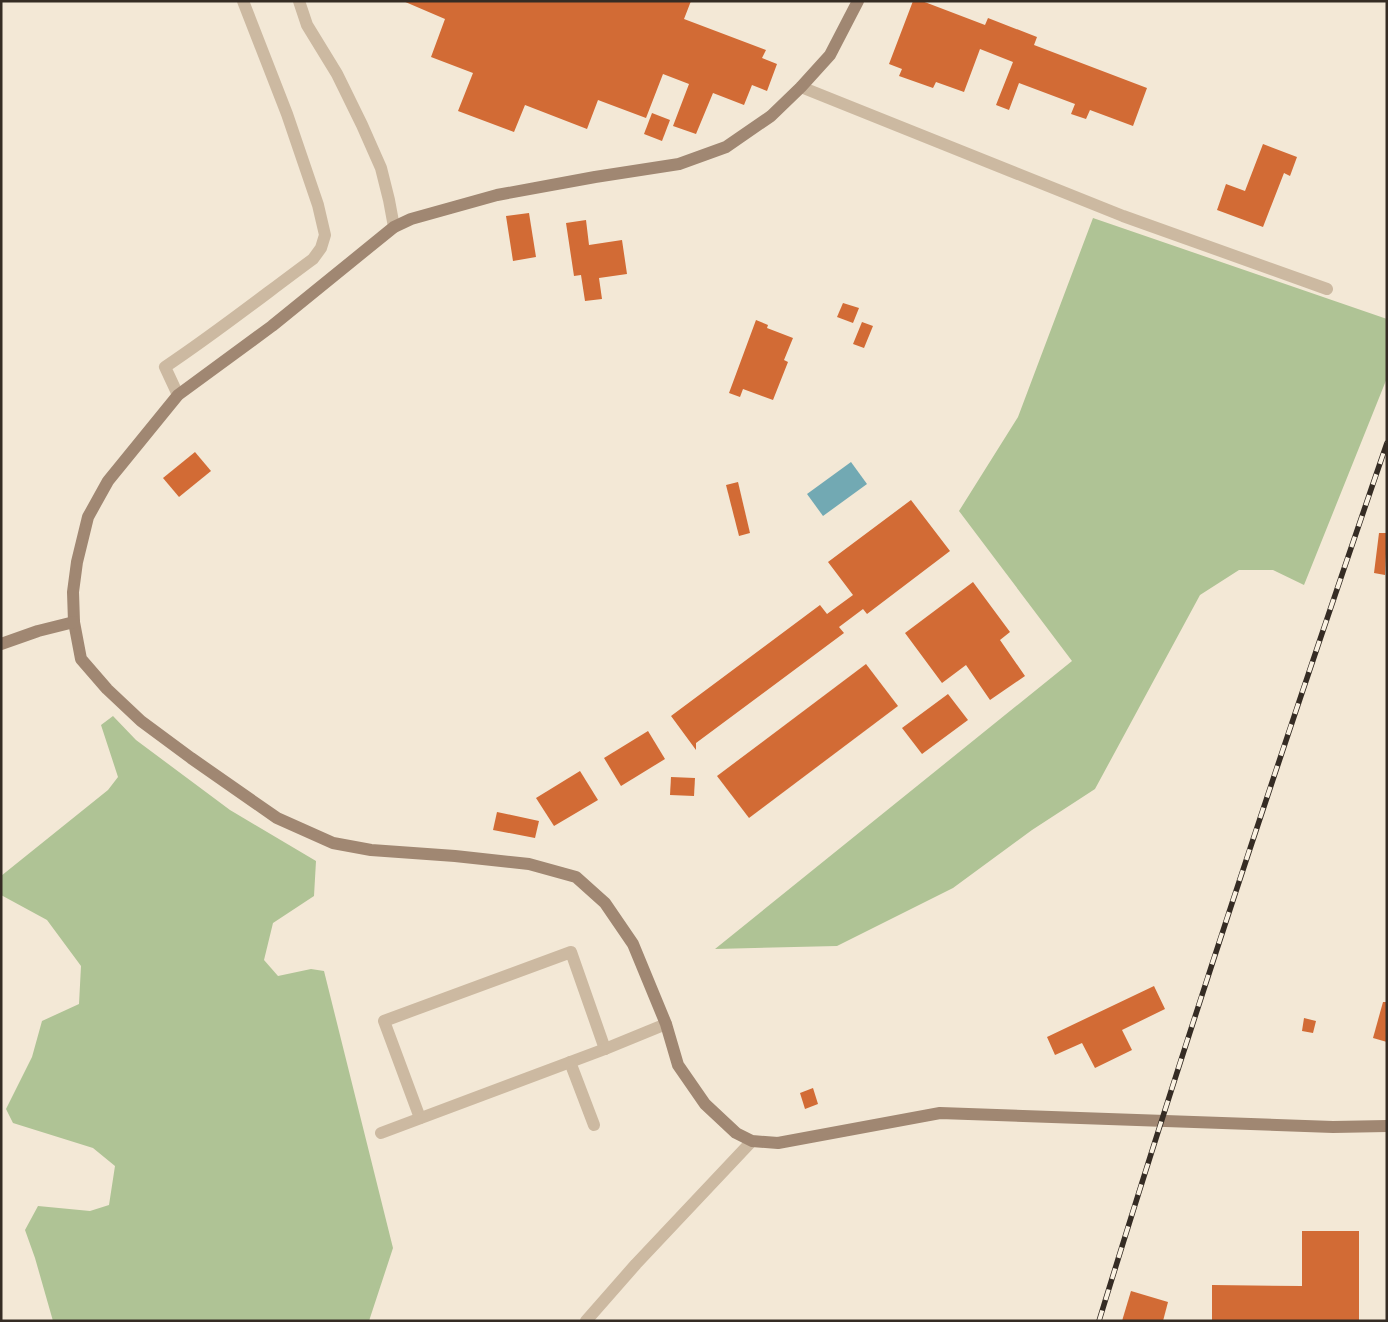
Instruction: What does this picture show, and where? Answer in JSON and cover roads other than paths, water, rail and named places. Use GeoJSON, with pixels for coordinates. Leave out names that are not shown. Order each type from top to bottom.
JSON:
{"type":"FeatureCollection","features":[{"type":"Feature","properties":{"kind":"street"},"geometry":{"type":"LineString","coordinates":[[178,395],[166,367],[313,259],[321,248],[326,235],[318,205],[287,114],[243,1]]}},
{"type":"Feature","properties":{"kind":"street"},"geometry":{"type":"LineString","coordinates":[[299,1],[307,25],[337,74],[381,168],[390,200],[394,227]]}},
{"type":"Feature","properties":{"kind":"street"},"geometry":{"type":"LineString","coordinates":[[858,1],[830,55],[802,87],[771,116],[726,147],[679,164],[497,195],[410,219],[394,227],[272,326],[178,395],[108,481],[88,517],[73,592],[74,622],[81,660],[107,689],[141,721],[191,758],[277,818],[333,843],[372,850],[529,864],[576,877],[605,903],[633,944],[666,1024],[678,1065],[705,1104],[736,1133],[752,1141],[778,1143],[940,1113],[1333,1127],[1387,1126]]}},
{"type":"Feature","properties":{"kind":"street"},"geometry":{"type":"LineString","coordinates":[[802,87],[1123,216],[1327,289]]}},
{"type":"Feature","properties":{"kind":"street"},"geometry":{"type":"LineString","coordinates":[[1,644],[38,631],[74,622]]}},
{"type":"Feature","properties":{"kind":"street"},"geometry":{"type":"LineString","coordinates":[[420,1118],[384,1021],[570,952],[605,1049]]}},
{"type":"Feature","properties":{"kind":"street"},"geometry":{"type":"LineString","coordinates":[[381,1133],[605,1049],[666,1024]]}},
{"type":"Feature","properties":{"kind":"street"},"geometry":{"type":"LineString","coordinates":[[570,1062],[594,1125]]}},
{"type":"Feature","properties":{"kind":"street"},"geometry":{"type":"LineString","coordinates":[[586,1321],[636,1264],[752,1141]]}},
{"type":"Feature","properties":{"kind":"water"},"geometry":{"type":"Polygon","coordinates":[[[851,462],[867,484],[823,516],[807,494],[851,462]]]}},
{"type":"Feature","properties":{"kind":"railway"},"geometry":{"type":"LineString","coordinates":[[1099,1321],[1239,881],[1387,443]]}}]}
